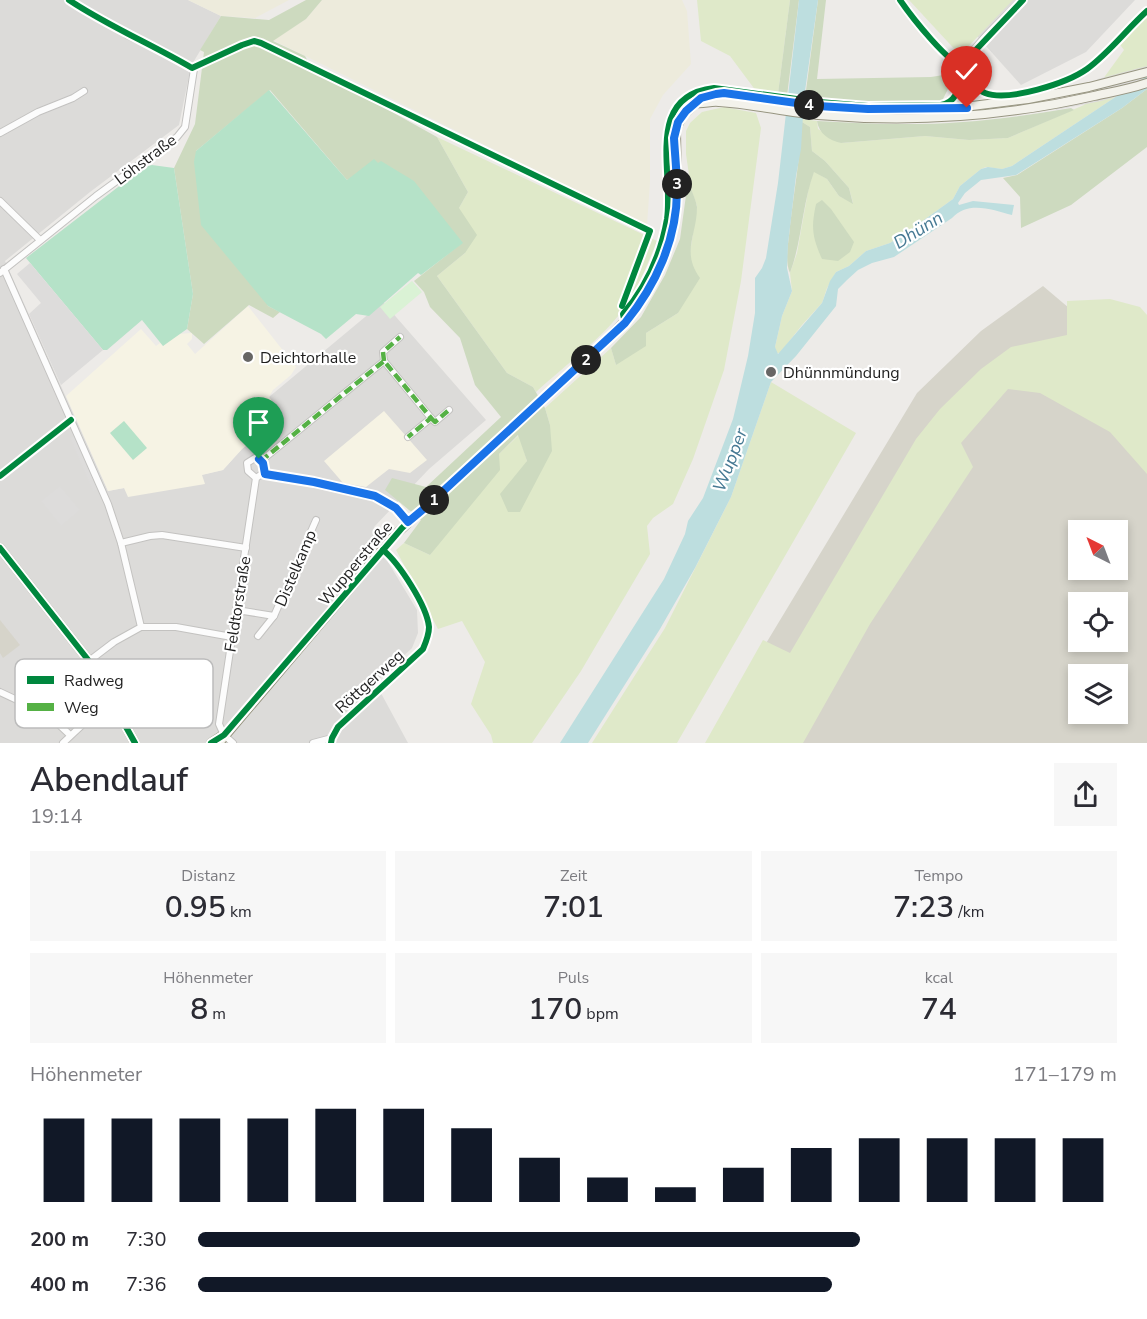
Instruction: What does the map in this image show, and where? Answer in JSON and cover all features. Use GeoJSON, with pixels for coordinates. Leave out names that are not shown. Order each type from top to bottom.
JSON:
{"type":"FeatureCollection","features":[{"type":"Feature","properties":{"kind":"main road"},"geometry":{"type":"LineString","coordinates":[[967,112],[1089,87],[1147,72]]}},
{"type":"Feature","properties":{"kind":"main road"},"geometry":{"type":"LineString","coordinates":[[967,112],[1028,110],[1147,83]]}},
{"type":"Feature","properties":{"kind":"main road","name":"Wupperstraße"},"geometry":{"type":"LineString","coordinates":[[211,743],[221,739],[408,522],[625,323],[648,291],[664,256],[677,190],[674,145],[676,130],[682,116],[696,103],[740,100],[818,111],[967,112]]}},
{"type":"Feature","properties":{"kind":"main road"},"geometry":{"type":"LineString","coordinates":[[0,548],[87,659]]}},
{"type":"Feature","properties":{"kind":"main road"},"geometry":{"type":"LineString","coordinates":[[127,728],[135,743]]}},
{"type":"Feature","properties":{"kind":"street"},"geometry":{"type":"LineString","coordinates":[[967,112],[966,76],[969,59],[978,46],[1023,0]]}},
{"type":"Feature","properties":{"kind":"street","name":"Löhstraße"},"geometry":{"type":"LineString","coordinates":[[2,271],[177,136],[185,127],[194,69],[163,51],[128,35]]}},
{"type":"Feature","properties":{"kind":"street"},"geometry":{"type":"LineString","coordinates":[[0,133],[84,91]]}},
{"type":"Feature","properties":{"kind":"street"},"geometry":{"type":"LineString","coordinates":[[0,201],[40,240]]}},
{"type":"Feature","properties":{"kind":"street"},"geometry":{"type":"LineString","coordinates":[[2,271],[108,504],[121,543],[141,627]]}},
{"type":"Feature","properties":{"kind":"street"},"geometry":{"type":"LineString","coordinates":[[400,337],[383,352],[384,361],[435,422],[449,410]]}},
{"type":"Feature","properties":{"kind":"street"},"geometry":{"type":"LineString","coordinates":[[384,361],[261,461],[261,476],[314,482],[375,496],[396,508],[408,522]]}},
{"type":"Feature","properties":{"kind":"street"},"geometry":{"type":"LineString","coordinates":[[408,437],[431,418]]}},
{"type":"Feature","properties":{"kind":"street","name":"Feldtorstraße"},"geometry":{"type":"LineString","coordinates":[[221,739],[219,724],[232,637],[246,548],[261,476],[248,471],[248,463],[255,458],[261,461]]}},
{"type":"Feature","properties":{"kind":"street","name":"Distelkamp"},"geometry":{"type":"LineString","coordinates":[[258,636],[274,616],[316,520]]}},
{"type":"Feature","properties":{"kind":"street"},"geometry":{"type":"LineString","coordinates":[[121,543],[162,535],[246,548]]}},
{"type":"Feature","properties":{"kind":"street","name":"Röttgerweg"},"geometry":{"type":"LineString","coordinates":[[313,743],[332,740],[338,727],[416,657],[423,649],[429,633],[429,624],[421,604],[391,556],[383,550]]}},
{"type":"Feature","properties":{"kind":"street","name":"Distelkamp"},"geometry":{"type":"LineString","coordinates":[[237,610],[274,616]]}},
{"type":"Feature","properties":{"kind":"street"},"geometry":{"type":"LineString","coordinates":[[92,659],[114,642],[141,627],[176,627],[232,637]]}},
{"type":"Feature","properties":{"kind":"street"},"geometry":{"type":"LineString","coordinates":[[0,692],[15,699]]}},
{"type":"Feature","properties":{"kind":"street"},"geometry":{"type":"LineString","coordinates":[[63,728],[70,735]]}},
{"type":"Feature","properties":{"kind":"street"},"geometry":{"type":"LineString","coordinates":[[63,743],[78,728]]}},
{"type":"Feature","properties":{"kind":"street"},"geometry":{"type":"LineString","coordinates":[[221,739],[232,743]]}},
{"type":"Feature","properties":{"kind":"shaded area"},"geometry":{"type":"Polygon","coordinates":[[[0,0],[188,0],[221,16],[191,66],[179,125],[90,192],[5,261],[108,491],[124,488],[204,484],[201,475],[223,470],[242,449],[283,415],[269,397],[383,302],[486,420],[429,469],[374,527],[388,562],[417,610],[418,633],[412,648],[373,685],[382,695],[408,743],[0,743],[0,0]]]}},
{"type":"Feature","properties":{"kind":"shaded area"},"geometry":{"type":"Polygon","coordinates":[[[188,0],[289,0],[255,18],[221,16],[188,0]]]}},
{"type":"Feature","properties":{"kind":"shaded area"},"geometry":{"type":"Polygon","coordinates":[[[322,0],[682,0],[687,11],[691,64],[663,95],[650,119],[647,225],[273,40],[306,19],[322,0]]]}},
{"type":"Feature","properties":{"kind":"shaded area"},"geometry":{"type":"Polygon","coordinates":[[[1012,0],[1135,0],[1086,52],[1021,85],[977,36],[1012,0]]]}},
{"type":"Feature","properties":{"kind":"shaded area"},"geometry":{"type":"Polygon","coordinates":[[[1147,66],[1147,88],[1101,101],[1055,110],[1098,79],[1147,66]]]}},
{"type":"Feature","properties":{"kind":"shaded area"},"geometry":{"type":"Polygon","coordinates":[[[30,263],[103,350],[61,385],[29,314],[41,303],[17,274],[30,263]]]}},
{"type":"Feature","properties":{"kind":"shaded area"},"geometry":{"type":"Polygon","coordinates":[[[1043,286],[1147,374],[1147,743],[706,743],[917,393],[981,331],[1043,286]]]}},
{"type":"Feature","properties":{"kind":"shaded area"},"geometry":{"type":"Polygon","coordinates":[[[248,306],[296,367],[269,397],[283,415],[242,449],[223,470],[202,475],[205,484],[128,497],[124,488],[108,491],[66,396],[141,329],[156,346],[160,343],[163,346],[178,334],[192,333],[192,339],[187,344],[195,354],[248,306]]]}},
{"type":"Feature","properties":{"kind":"shaded area"},"geometry":{"type":"Polygon","coordinates":[[[384,411],[427,460],[410,473],[389,469],[366,487],[343,483],[324,461],[384,411]]]}},
{"type":"Feature","properties":{"kind":"shaded area"},"geometry":{"type":"Polygon","coordinates":[[[75,436],[98,489],[93,491],[70,438],[75,436]]]}},
{"type":"Feature","properties":{"kind":"shaded area"},"geometry":{"type":"Polygon","coordinates":[[[60,486],[80,510],[61,526],[41,501],[60,486]]]}},
{"type":"Feature","properties":{"kind":"shaded area"},"geometry":{"type":"Polygon","coordinates":[[[0,620],[20,645],[3,658],[0,653],[0,620]]]}},
{"type":"Feature","properties":{"kind":"green space"},"geometry":{"type":"Polygon","coordinates":[[[306,0],[322,0],[306,19],[273,41],[305,56],[314,72],[437,137],[468,192],[459,208],[477,235],[465,253],[437,276],[507,373],[533,387],[545,408],[550,425],[552,451],[520,512],[508,512],[500,494],[527,461],[518,435],[499,454],[500,470],[430,555],[404,543],[421,520],[385,490],[392,478],[426,487],[501,417],[475,385],[460,338],[430,307],[424,292],[414,281],[462,243],[378,164],[347,180],[270,90],[196,151],[268,306],[280,312],[273,318],[249,305],[204,344],[187,329],[193,294],[174,168],[195,124],[204,52],[200,50],[221,16],[269,20],[306,0]]]}},
{"type":"Feature","properties":{"kind":"green space"},"geometry":{"type":"Polygon","coordinates":[[[697,0],[790,0],[778,94],[756,91],[730,56],[701,41],[697,0]]]}},
{"type":"Feature","properties":{"kind":"green space"},"geometry":{"type":"Polygon","coordinates":[[[790,0],[799,0],[787,96],[778,94],[790,0]]]}},
{"type":"Feature","properties":{"kind":"green space"},"geometry":{"type":"Polygon","coordinates":[[[818,0],[826,0],[817,79],[931,77],[956,73],[942,101],[877,103],[805,98],[818,0]]]}},
{"type":"Feature","properties":{"kind":"green space"},"geometry":{"type":"Polygon","coordinates":[[[909,0],[1013,0],[960,55],[909,0]]]}},
{"type":"Feature","properties":{"kind":"green space"},"geometry":{"type":"Polygon","coordinates":[[[1147,13],[1147,76],[1012,166],[1002,169],[986,167],[981,169],[960,186],[953,199],[910,230],[890,243],[866,251],[849,266],[836,272],[822,303],[780,353],[776,353],[775,347],[782,316],[792,291],[790,273],[797,253],[809,186],[814,171],[827,179],[839,196],[853,203],[849,188],[825,161],[812,151],[810,127],[802,122],[802,119],[817,121],[818,129],[841,143],[925,136],[969,140],[1008,138],[1084,105],[1124,50],[1118,42],[1147,13]]]}},
{"type":"Feature","properties":{"kind":"green space"},"geometry":{"type":"Polygon","coordinates":[[[1147,89],[1147,147],[1071,205],[1021,228],[1020,197],[1003,178],[1017,175],[1122,108],[1147,89]]]}},
{"type":"Feature","properties":{"kind":"green space"},"geometry":{"type":"Polygon","coordinates":[[[269,90],[347,180],[374,159],[378,163],[381,161],[414,181],[463,243],[421,275],[418,273],[369,316],[356,314],[326,339],[321,334],[268,306],[201,225],[194,162],[196,151],[269,90]]]}},
{"type":"Feature","properties":{"kind":"green space"},"geometry":{"type":"Polygon","coordinates":[[[724,107],[756,113],[761,128],[741,281],[724,370],[693,459],[673,504],[653,518],[647,526],[650,554],[581,671],[532,743],[493,743],[491,735],[471,704],[485,662],[462,621],[438,629],[396,550],[404,543],[430,555],[499,454],[519,435],[527,461],[508,512],[550,425],[545,408],[611,348],[616,365],[646,333],[678,313],[692,268],[690,253],[697,206],[691,189],[686,154],[686,131],[690,123],[702,112],[724,107]]]}},
{"type":"Feature","properties":{"kind":"green space"},"geometry":{"type":"Polygon","coordinates":[[[1071,108],[1074,110],[1008,138],[969,140],[925,136],[841,143],[825,136],[817,121],[886,124],[962,122],[1071,108]]]}},
{"type":"Feature","properties":{"kind":"green space"},"geometry":{"type":"Polygon","coordinates":[[[802,122],[810,127],[812,151],[825,161],[849,188],[853,204],[839,196],[827,179],[814,172],[790,273],[787,250],[802,122]]]}},
{"type":"Feature","properties":{"kind":"green space"},"geometry":{"type":"Polygon","coordinates":[[[437,137],[657,241],[636,289],[619,315],[609,327],[536,392],[533,387],[507,373],[437,276],[465,253],[459,208],[468,192],[437,137]]]}},
{"type":"Feature","properties":{"kind":"green space"},"geometry":{"type":"Polygon","coordinates":[[[152,165],[174,168],[193,294],[187,329],[163,346],[142,320],[107,350],[103,350],[26,258],[144,167],[152,165]]]}},
{"type":"Feature","properties":{"kind":"green space"},"geometry":{"type":"Polygon","coordinates":[[[687,188],[691,189],[697,207],[691,251],[694,269],[700,278],[678,313],[646,333],[646,346],[616,365],[611,348],[641,317],[665,275],[680,239],[687,188]]]}},
{"type":"Feature","properties":{"kind":"green space"},"geometry":{"type":"Polygon","coordinates":[[[822,200],[854,242],[850,252],[838,261],[822,259],[814,238],[813,219],[816,204],[822,200]]]}},
{"type":"Feature","properties":{"kind":"green space"},"geometry":{"type":"Polygon","coordinates":[[[412,281],[422,292],[390,319],[380,307],[412,281]]]}},
{"type":"Feature","properties":{"kind":"green space"},"geometry":{"type":"Polygon","coordinates":[[[1110,299],[1140,307],[1147,315],[1147,474],[1110,432],[1040,393],[1008,389],[961,443],[973,467],[870,624],[803,743],[705,743],[763,640],[790,653],[916,439],[940,409],[981,369],[1011,347],[1067,335],[1067,301],[1110,299]]]}},
{"type":"Feature","properties":{"kind":"green space"},"geometry":{"type":"Polygon","coordinates":[[[771,382],[856,433],[677,743],[592,743],[665,628],[731,497],[771,382]]]}},
{"type":"Feature","properties":{"kind":"green space"},"geometry":{"type":"Polygon","coordinates":[[[262,402],[268,410],[267,413],[249,426],[241,416],[254,405],[262,402]]]}},
{"type":"Feature","properties":{"kind":"green space"},"geometry":{"type":"Polygon","coordinates":[[[124,421],[147,448],[133,460],[110,433],[124,421]]]}},
{"type":"Feature","properties":{"kind":"water"},"geometry":{"type":"Polygon","coordinates":[[[799,0],[818,0],[804,98],[801,149],[788,244],[787,268],[792,291],[782,316],[775,347],[778,354],[822,303],[836,272],[849,266],[866,251],[890,243],[910,230],[953,199],[960,186],[981,169],[988,167],[1002,169],[1012,166],[1147,76],[1147,89],[1122,108],[1016,175],[981,180],[965,193],[958,203],[959,205],[973,201],[1014,205],[1012,215],[981,208],[965,209],[894,257],[872,263],[858,270],[838,289],[836,306],[796,356],[771,382],[731,497],[695,568],[660,629],[588,743],[560,743],[664,579],[685,534],[688,521],[703,498],[733,419],[748,356],[755,313],[755,278],[766,258],[778,183],[799,0]]]}},
{"type":"Feature","properties":{"kind":"marked path"},"geometry":{"type":"LineString","coordinates":[[384,361],[383,352],[400,337]]}},
{"type":"Feature","properties":{"kind":"marked path"},"geometry":{"type":"LineString","coordinates":[[261,461],[384,361],[431,418],[408,437]]}},
{"type":"Feature","properties":{"kind":"marked path"},"geometry":{"type":"LineString","coordinates":[[431,418],[435,422],[449,410]]}},
{"type":"Feature","properties":{"kind":"cycle path"},"geometry":{"type":"LineString","coordinates":[[69,0],[192,68],[242,45],[254,41],[261,43],[650,231],[622,306]]}},
{"type":"Feature","properties":{"kind":"cycle path"},"geometry":{"type":"LineString","coordinates":[[900,0],[921,28],[941,49],[959,65],[966,68]]}},
{"type":"Feature","properties":{"kind":"cycle path"},"geometry":{"type":"LineString","coordinates":[[966,76],[967,63],[972,54],[1023,0]]}},
{"type":"Feature","properties":{"kind":"cycle path"},"geometry":{"type":"LineString","coordinates":[[625,323],[623,314],[639,293],[657,257],[667,219],[666,159],[670,121],[678,105],[692,94],[714,88],[868,106],[941,105],[954,98],[961,76],[972,76],[978,88],[985,93],[995,95],[1023,93],[1066,80],[1087,69],[1147,11]]}},
{"type":"Feature","properties":{"kind":"cycle path"},"geometry":{"type":"LineString","coordinates":[[211,743],[224,735],[402,528],[625,323]]}},
{"type":"Feature","properties":{"kind":"cycle path"},"geometry":{"type":"LineString","coordinates":[[0,476],[71,420]]}},
{"type":"Feature","properties":{"kind":"cycle path"},"geometry":{"type":"LineString","coordinates":[[0,548],[87,659]]}},
{"type":"Feature","properties":{"kind":"cycle path"},"geometry":{"type":"LineString","coordinates":[[331,743],[338,727],[423,649],[428,636],[427,618],[418,597],[397,565],[383,550]]}},
{"type":"Feature","properties":{"kind":"cycle path"},"geometry":{"type":"LineString","coordinates":[[127,728],[135,743]]}},
{"type":"Feature","properties":{"kind":"place","name":"Deichtorhalle"},"geometry":{"type":"Point","coordinates":[248,357]}},
{"type":"Feature","properties":{"kind":"place","name":"Dhünnmündung"},"geometry":{"type":"Point","coordinates":[771,372]}},
{"type":"Feature","properties":{"kind":"route"},"geometry":{"type":"LineString","coordinates":[[259,459],[263,463],[265,474],[375,496],[396,508],[408,522],[586,360],[625,323],[642,301],[659,270],[672,231],[677,190],[674,138],[678,122],[686,111],[701,98],[724,93],[818,106],[897,110],[967,108]]}},
{"type":"Feature","properties":{"kind":"water label","name":"Dhünn"},"geometry":{"type":"Point","coordinates":[918,230]}},
{"type":"Feature","properties":{"kind":"water label","name":"Wupper"},"geometry":{"type":"Point","coordinates":[730,460]}}]}
